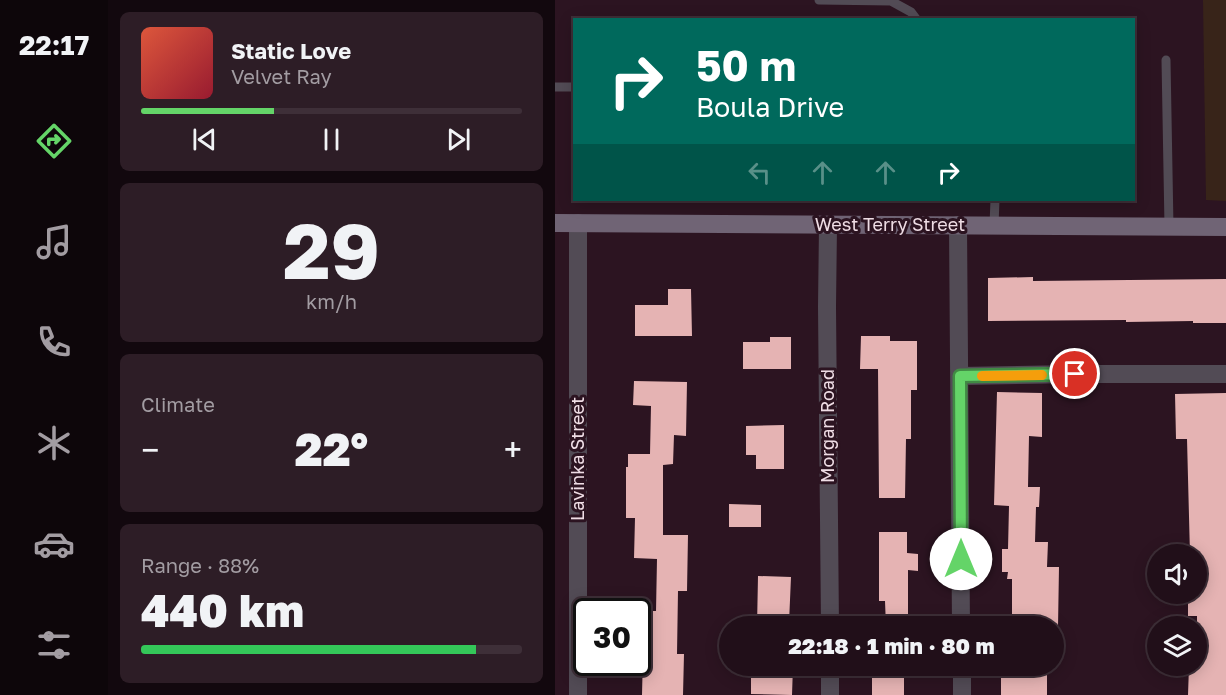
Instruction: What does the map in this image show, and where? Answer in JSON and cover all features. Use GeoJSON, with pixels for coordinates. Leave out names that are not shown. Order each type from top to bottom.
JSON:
{"type":"FeatureCollection","features":[{"type":"Feature","properties":{"kind":"street","name":"West Terry Street"},"geometry":{"type":"LineString","coordinates":[[555,223],[1226,227]]}},
{"type":"Feature","properties":{"kind":"street","name":"Lavinka Street"},"geometry":{"type":"LineString","coordinates":[[577,695],[578,223]]}},
{"type":"Feature","properties":{"kind":"street","name":"Morgan Road"},"geometry":{"type":"LineString","coordinates":[[828,225],[829,616]]}},
{"type":"Feature","properties":{"kind":"street"},"geometry":{"type":"LineString","coordinates":[[958,225],[961,616]]}},
{"type":"Feature","properties":{"kind":"street"},"geometry":{"type":"LineString","coordinates":[[960,376],[1226,374]]}},
{"type":"Feature","properties":{"kind":"street"},"geometry":{"type":"LineString","coordinates":[[830,676],[830,695]]}},
{"type":"Feature","properties":{"kind":"street"},"geometry":{"type":"LineString","coordinates":[[962,676],[962,695]]}},
{"type":"Feature","properties":{"kind":"lane"},"geometry":{"type":"LineString","coordinates":[[819,0],[891,1],[911,12],[916,18]]}},
{"type":"Feature","properties":{"kind":"lane"},"geometry":{"type":"LineString","coordinates":[[1166,60],[1169,226]]}},
{"type":"Feature","properties":{"kind":"lane"},"geometry":{"type":"LineString","coordinates":[[555,87],[573,87]]}},
{"type":"Feature","properties":{"kind":"lane"},"geometry":{"type":"LineString","coordinates":[[994,225],[995,201]]}},
{"type":"Feature","properties":{"kind":"shaded area"},"geometry":{"type":"Polygon","coordinates":[[[1203,0],[1226,0],[1226,201],[1206,200],[1203,0]]]}},
{"type":"Feature","properties":{"kind":"building"},"geometry":{"type":"Polygon","coordinates":[[[1033,277],[1033,281],[1226,279],[1226,323],[1126,322],[1126,320],[988,321],[988,278],[1033,277]]]}},
{"type":"Feature","properties":{"kind":"building"},"geometry":{"type":"Polygon","coordinates":[[[668,289],[691,289],[692,336],[635,336],[635,305],[668,305],[668,289]]]}},
{"type":"Feature","properties":{"kind":"building"},"geometry":{"type":"Polygon","coordinates":[[[861,336],[890,336],[890,341],[917,341],[917,390],[911,390],[911,439],[906,439],[905,498],[879,498],[878,369],[860,369],[861,336]]]}},
{"type":"Feature","properties":{"kind":"building"},"geometry":{"type":"Polygon","coordinates":[[[770,337],[791,337],[791,369],[743,369],[743,342],[770,342],[770,337]]]}},
{"type":"Feature","properties":{"kind":"building"},"geometry":{"type":"Polygon","coordinates":[[[634,381],[687,382],[686,436],[674,435],[673,464],[663,465],[663,535],[688,535],[687,591],[678,591],[677,654],[684,654],[683,695],[642,695],[642,676],[651,676],[651,611],[656,611],[657,559],[634,558],[635,518],[626,518],[628,454],[650,454],[651,406],[633,405],[634,381]]]}},
{"type":"Feature","properties":{"kind":"building"},"geometry":{"type":"Polygon","coordinates":[[[997,392],[1042,393],[1042,437],[1029,436],[1028,487],[1040,487],[1039,507],[1036,507],[1035,542],[1048,542],[1047,567],[1059,567],[1058,616],[1012,616],[1012,579],[1007,579],[1008,572],[1002,572],[1002,549],[1008,549],[1009,506],[994,505],[997,392]]]}},
{"type":"Feature","properties":{"kind":"building"},"geometry":{"type":"Polygon","coordinates":[[[1226,393],[1226,695],[1188,695],[1189,676],[1207,676],[1207,616],[1188,616],[1188,604],[1207,604],[1207,544],[1190,544],[1187,439],[1176,439],[1175,394],[1226,393]]]}},
{"type":"Feature","properties":{"kind":"building"},"geometry":{"type":"Polygon","coordinates":[[[784,425],[784,469],[756,469],[756,455],[746,455],[746,426],[784,425]]]}},
{"type":"Feature","properties":{"kind":"building"},"geometry":{"type":"Polygon","coordinates":[[[729,504],[761,505],[761,527],[729,527],[729,504]]]}},
{"type":"Feature","properties":{"kind":"building"},"geometry":{"type":"Polygon","coordinates":[[[879,532],[907,532],[907,553],[918,554],[918,571],[908,570],[908,616],[886,616],[885,601],[879,601],[879,532]]]}},
{"type":"Feature","properties":{"kind":"building"},"geometry":{"type":"Polygon","coordinates":[[[758,576],[791,577],[789,616],[757,616],[758,576]]]}},
{"type":"Feature","properties":{"kind":"building"},"geometry":{"type":"Polygon","coordinates":[[[751,676],[793,676],[792,695],[751,694],[751,676]]]}},
{"type":"Feature","properties":{"kind":"building"},"geometry":{"type":"Polygon","coordinates":[[[872,676],[904,676],[904,695],[872,695],[872,676]]]}},
{"type":"Feature","properties":{"kind":"building"},"geometry":{"type":"Polygon","coordinates":[[[1001,676],[1047,676],[1047,695],[1001,695],[1001,676]]]}},
{"type":"Feature","properties":{"kind":"slow traffic"},"geometry":{"type":"LineString","coordinates":[[982,376],[1042,375]]}},
{"type":"Feature","properties":{"kind":"route"},"geometry":{"type":"LineString","coordinates":[[961,559],[960,376],[1075,374]]}}]}
